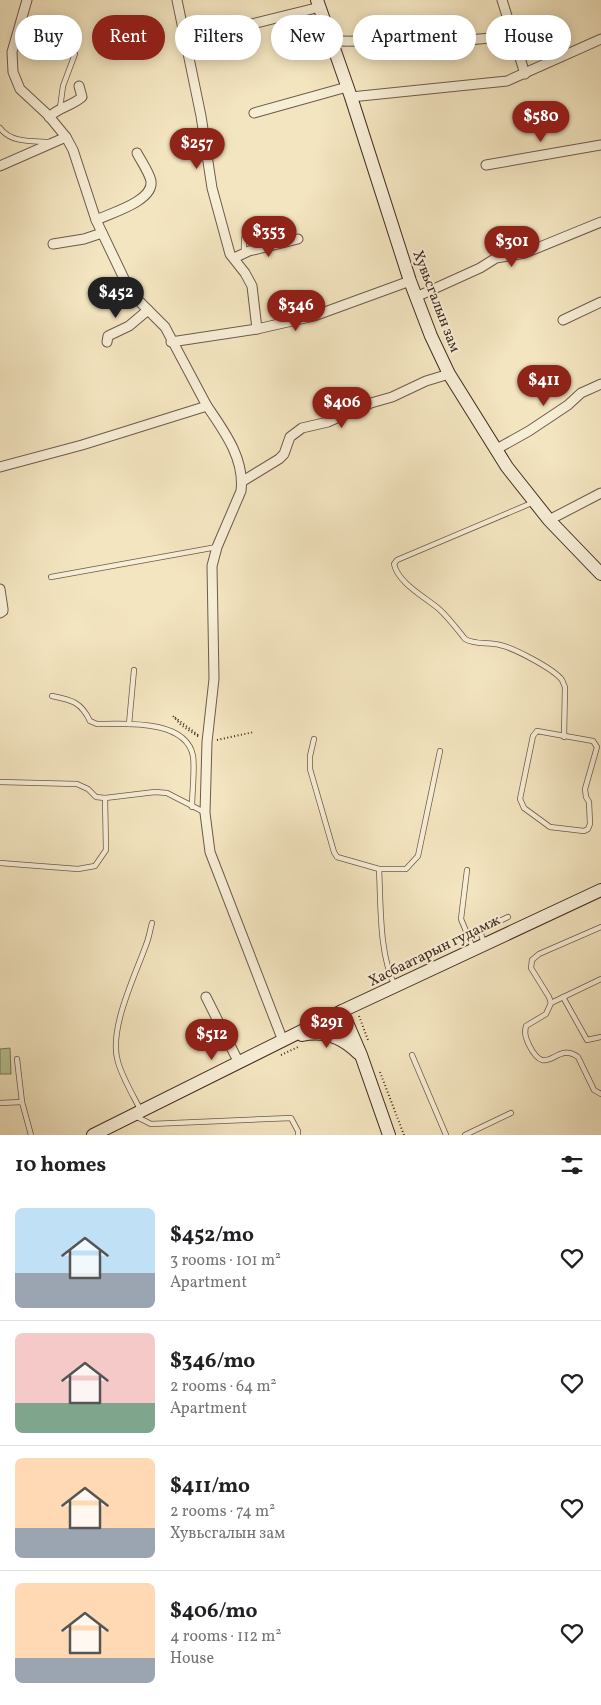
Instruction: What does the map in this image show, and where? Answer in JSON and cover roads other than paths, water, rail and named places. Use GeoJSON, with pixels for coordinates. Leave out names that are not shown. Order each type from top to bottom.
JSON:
{"type":"FeatureCollection","features":[{"type":"Feature","properties":{"kind":"street"},"geometry":{"type":"LineString","coordinates":[[27,0],[13,47],[13,72],[20,89],[50,117],[66,137],[73,150],[96,220],[128,287],[165,327],[171,342],[207,406],[229,437],[243,480],[241,490],[216,547],[212,566],[214,679],[206,742],[205,813],[210,852],[294,1041],[308,1033],[322,1034],[336,1037],[361,1055]]}},
{"type":"Feature","properties":{"kind":"street"},"geometry":{"type":"LineString","coordinates":[[177,0],[201,116],[212,188],[230,254],[245,272],[252,286],[257,329]]}},
{"type":"Feature","properties":{"kind":"street"},"geometry":{"type":"LineString","coordinates":[[502,0],[507,15]]}},
{"type":"Feature","properties":{"kind":"street"},"geometry":{"type":"LineString","coordinates":[[261,20],[318,4]]}},
{"type":"Feature","properties":{"kind":"street"},"geometry":{"type":"LineString","coordinates":[[343,41],[446,42],[486,38]]}},
{"type":"Feature","properties":{"kind":"street"},"geometry":{"type":"LineString","coordinates":[[254,113],[349,92],[482,85],[507,81],[601,39]]}},
{"type":"Feature","properties":{"kind":"street","name":"Хувьсгалын зам"},"geometry":{"type":"LineString","coordinates":[[338,60],[410,281],[431,336],[449,374],[495,450],[534,502],[601,574]]}},
{"type":"Feature","properties":{"kind":"street"},"geometry":{"type":"LineString","coordinates":[[521,60],[525,74]]}},
{"type":"Feature","properties":{"kind":"street"},"geometry":{"type":"LineString","coordinates":[[50,117],[60,108],[76,102],[82,97],[80,86]]}},
{"type":"Feature","properties":{"kind":"street"},"geometry":{"type":"LineString","coordinates":[[0,166],[66,137]]}},
{"type":"Feature","properties":{"kind":"street"},"geometry":{"type":"LineString","coordinates":[[486,165],[601,145]]}},
{"type":"Feature","properties":{"kind":"street"},"geometry":{"type":"LineString","coordinates":[[96,220],[140,201],[148,192],[151,181],[137,153]]}},
{"type":"Feature","properties":{"kind":"street"},"geometry":{"type":"LineString","coordinates":[[416,297],[480,268],[496,258],[525,254],[601,222]]}},
{"type":"Feature","properties":{"kind":"street"},"geometry":{"type":"LineString","coordinates":[[53,244],[84,239],[102,233]]}},
{"type":"Feature","properties":{"kind":"street"},"geometry":{"type":"LineString","coordinates":[[234,258],[244,253],[298,239]]}},
{"type":"Feature","properties":{"kind":"street"},"geometry":{"type":"LineString","coordinates":[[171,342],[257,329],[314,316],[410,281]]}},
{"type":"Feature","properties":{"kind":"street"},"geometry":{"type":"LineString","coordinates":[[563,320],[601,302]]}},
{"type":"Feature","properties":{"kind":"street"},"geometry":{"type":"LineString","coordinates":[[107,342],[108,336],[129,326],[148,310]]}},
{"type":"Feature","properties":{"kind":"street"},"geometry":{"type":"LineString","coordinates":[[243,480],[284,454],[290,436],[302,428],[328,422],[371,403],[392,397],[426,381],[449,374]]}},
{"type":"Feature","properties":{"kind":"street"},"geometry":{"type":"LineString","coordinates":[[495,450],[529,431],[568,405],[581,393],[601,384]]}},
{"type":"Feature","properties":{"kind":"street"},"geometry":{"type":"LineString","coordinates":[[0,467],[82,445],[207,406]]}},
{"type":"Feature","properties":{"kind":"street"},"geometry":{"type":"LineString","coordinates":[[550,520],[601,493]]}},
{"type":"Feature","properties":{"kind":"street"},"geometry":{"type":"LineString","coordinates":[[0,589],[3,611],[0,613]]}},
{"type":"Feature","properties":{"kind":"street","name":"Хасбаатарын гудамж"},"geometry":{"type":"LineString","coordinates":[[93,1135],[239,1063],[294,1041],[342,1011],[601,890]]}},
{"type":"Feature","properties":{"kind":"street"},"geometry":{"type":"LineString","coordinates":[[206,997],[239,1063]]}},
{"type":"Feature","properties":{"kind":"street"},"geometry":{"type":"LineString","coordinates":[[342,1011],[361,1055],[389,1135]]}},
{"type":"Feature","properties":{"kind":"lane"},"geometry":{"type":"LineString","coordinates":[[60,108],[63,86],[73,60]]}},
{"type":"Feature","properties":{"kind":"lane"},"geometry":{"type":"LineString","coordinates":[[1,130],[5,135],[27,141],[55,142]]}},
{"type":"Feature","properties":{"kind":"lane"},"geometry":{"type":"LineString","coordinates":[[244,253],[244,236],[248,228],[255,222]]}},
{"type":"Feature","properties":{"kind":"lane"},"geometry":{"type":"LineString","coordinates":[[534,502],[397,560],[394,564],[395,570],[414,590],[439,609],[465,639],[471,642],[498,644],[509,648],[530,658],[562,680],[565,687],[564,736]]}},
{"type":"Feature","properties":{"kind":"lane"},"geometry":{"type":"LineString","coordinates":[[51,577],[216,547]]}},
{"type":"Feature","properties":{"kind":"lane"},"geometry":{"type":"LineString","coordinates":[[129,724],[134,670]]}},
{"type":"Feature","properties":{"kind":"lane"},"geometry":{"type":"LineString","coordinates":[[52,696],[71,700],[85,709],[90,721],[97,724],[155,726],[170,730],[185,740],[193,756],[192,807]]}},
{"type":"Feature","properties":{"kind":"lane"},"geometry":{"type":"LineString","coordinates":[[538,731],[564,736],[593,741],[597,747],[584,789],[589,802],[590,824],[588,829],[584,831],[550,828],[524,808],[520,799],[534,733],[538,731]]}},
{"type":"Feature","properties":{"kind":"lane"},"geometry":{"type":"LineString","coordinates":[[314,739],[310,756],[310,769],[334,852],[337,857],[379,869],[406,869],[418,856],[440,751]]}},
{"type":"Feature","properties":{"kind":"lane"},"geometry":{"type":"LineString","coordinates":[[0,782],[77,784],[88,789],[96,797],[105,798],[155,792],[167,793],[205,813]]}},
{"type":"Feature","properties":{"kind":"lane"},"geometry":{"type":"LineString","coordinates":[[0,863],[78,869],[95,866],[106,850],[105,798]]}},
{"type":"Feature","properties":{"kind":"lane"},"geometry":{"type":"LineString","coordinates":[[379,869],[385,958],[395,987]]}},
{"type":"Feature","properties":{"kind":"lane"},"geometry":{"type":"LineString","coordinates":[[467,870],[462,919],[479,947]]}},
{"type":"Feature","properties":{"kind":"lane"},"geometry":{"type":"LineString","coordinates":[[479,947],[483,929],[508,917]]}},
{"type":"Feature","properties":{"kind":"lane"},"geometry":{"type":"LineString","coordinates":[[152,922],[147,943],[126,996],[116,1035],[115,1047],[118,1062],[137,1114],[151,1124],[291,1118],[298,1131],[298,1135]]}},
{"type":"Feature","properties":{"kind":"lane"},"geometry":{"type":"LineString","coordinates":[[601,927],[539,954],[532,960],[531,968],[549,996],[550,1003],[546,1014],[526,1026],[524,1031],[535,1058],[547,1061],[562,1053],[574,1053],[578,1057],[594,1090],[601,1094]]}},
{"type":"Feature","properties":{"kind":"lane"},"geometry":{"type":"LineString","coordinates":[[550,1003],[601,979]]}},
{"type":"Feature","properties":{"kind":"lane"},"geometry":{"type":"LineString","coordinates":[[563,997],[587,1040],[601,1037]]}},
{"type":"Feature","properties":{"kind":"lane"},"geometry":{"type":"LineString","coordinates":[[412,1055],[446,1135]]}},
{"type":"Feature","properties":{"kind":"lane"},"geometry":{"type":"LineString","coordinates":[[17,1059],[22,1102],[31,1135]]}},
{"type":"Feature","properties":{"kind":"lane"},"geometry":{"type":"LineString","coordinates":[[0,1103],[22,1102]]}},
{"type":"Feature","properties":{"kind":"lane"},"geometry":{"type":"LineString","coordinates":[[465,1135],[511,1113]]}}]}
